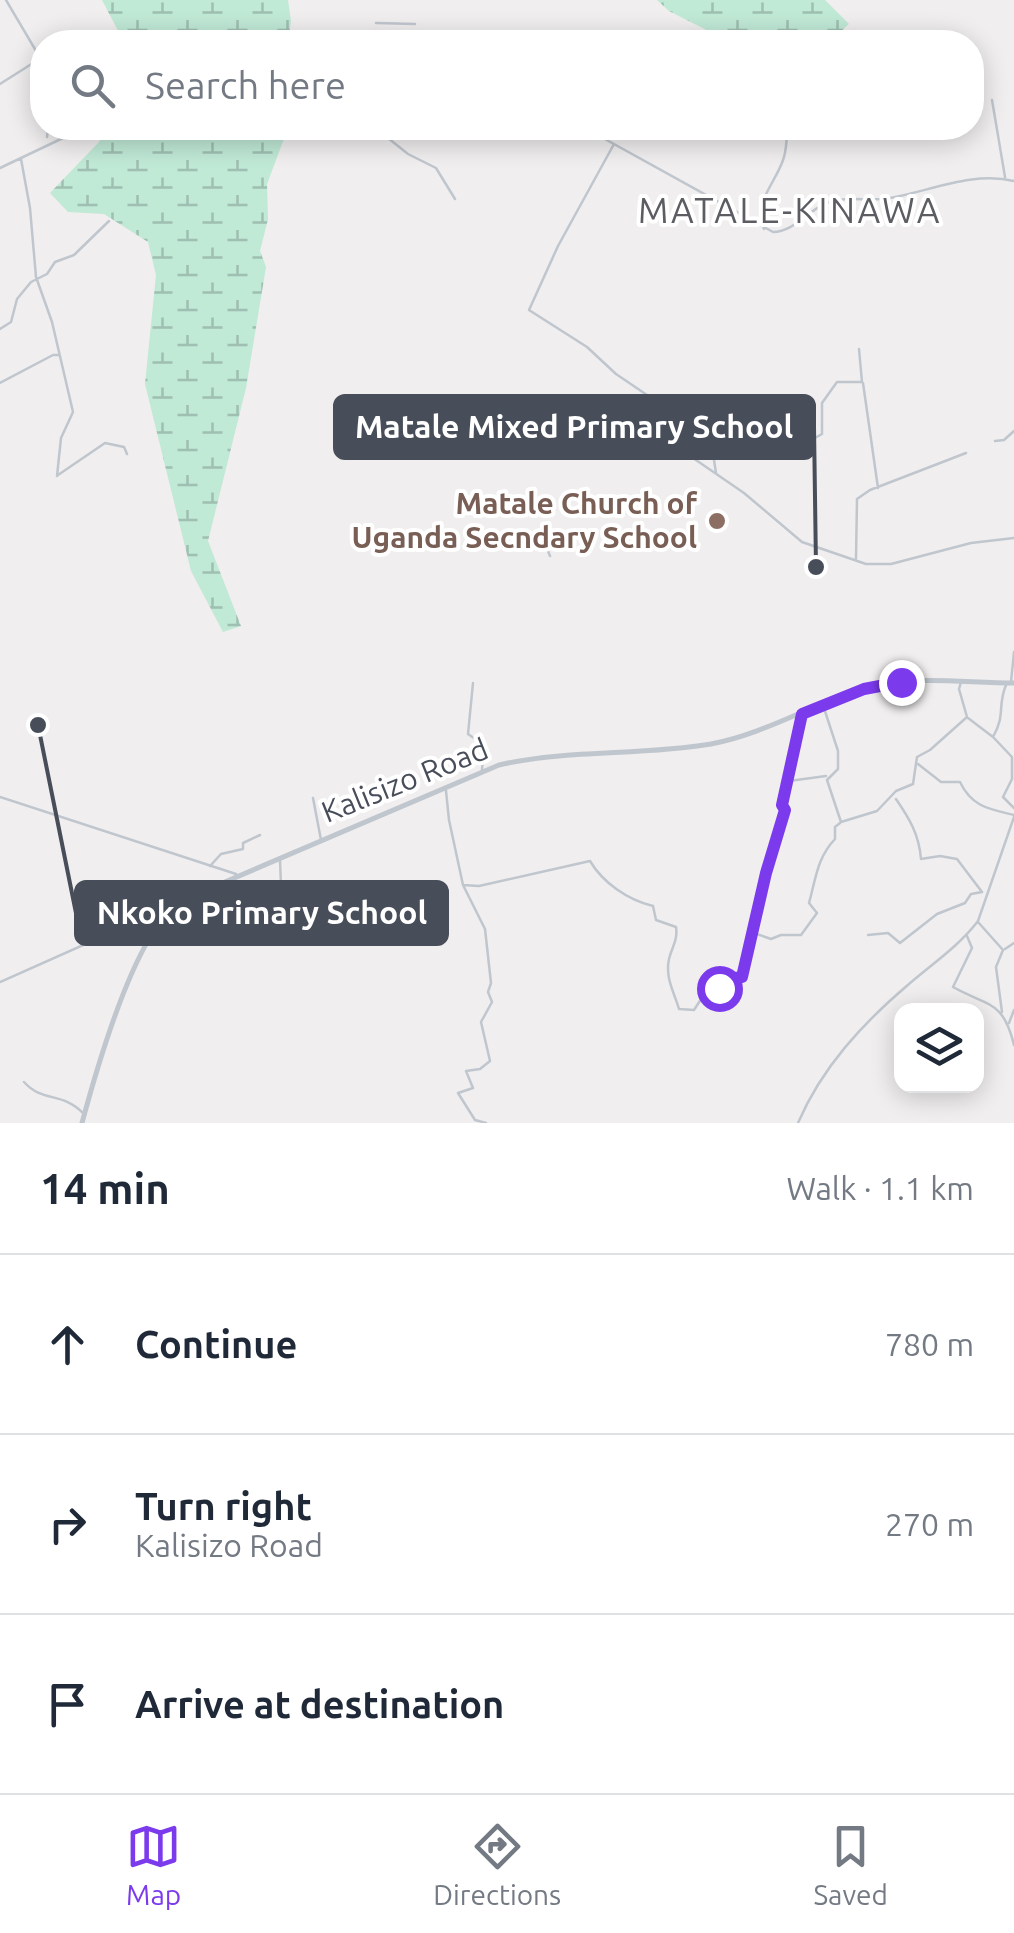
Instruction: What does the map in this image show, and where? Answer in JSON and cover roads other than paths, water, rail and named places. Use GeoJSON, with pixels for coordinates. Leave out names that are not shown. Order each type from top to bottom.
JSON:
{"type":"FeatureCollection","features":[{"type":"Feature","properties":{"kind":"street"},"geometry":{"type":"LineString","coordinates":[[6,0],[30,39]]}},
{"type":"Feature","properties":{"kind":"street"},"geometry":{"type":"LineString","coordinates":[[376,22],[416,24]]}},
{"type":"Feature","properties":{"kind":"street"},"geometry":{"type":"LineString","coordinates":[[0,84],[30,66]]}},
{"type":"Feature","properties":{"kind":"street"},"geometry":{"type":"LineString","coordinates":[[992,100],[1005,179]]}},
{"type":"Feature","properties":{"kind":"street"},"geometry":{"type":"LineString","coordinates":[[0,168],[58,140]]}},
{"type":"Feature","properties":{"kind":"street"},"geometry":{"type":"LineString","coordinates":[[390,140],[436,168],[455,199]]}},
{"type":"Feature","properties":{"kind":"street"},"geometry":{"type":"LineString","coordinates":[[607,140],[765,230],[786,231],[816,208],[842,198],[880,199],[984,178],[1014,181]]}},
{"type":"Feature","properties":{"kind":"street"},"geometry":{"type":"LineString","coordinates":[[765,230],[760,216],[784,158],[786,140]]}},
{"type":"Feature","properties":{"kind":"street"},"geometry":{"type":"LineString","coordinates":[[614,144],[528,308],[587,347],[647,395],[661,436],[744,493],[802,542],[872,565],[1014,538]]}},
{"type":"Feature","properties":{"kind":"street"},"geometry":{"type":"LineString","coordinates":[[20,158],[38,279],[73,412],[61,438],[58,476],[105,443],[124,446],[127,454]]}},
{"type":"Feature","properties":{"kind":"street"},"geometry":{"type":"LineString","coordinates":[[0,330],[12,322],[17,299],[31,282],[47,274],[54,262],[74,255],[109,220]]}},
{"type":"Feature","properties":{"kind":"street"},"geometry":{"type":"LineString","coordinates":[[859,349],[878,488]]}},
{"type":"Feature","properties":{"kind":"street"},"geometry":{"type":"LineString","coordinates":[[0,383],[60,355]]}},
{"type":"Feature","properties":{"kind":"street"},"geometry":{"type":"LineString","coordinates":[[716,475],[712,447],[722,414],[746,415],[750,409],[759,418],[813,439],[822,434],[822,402],[838,382],[862,382]]}},
{"type":"Feature","properties":{"kind":"street"},"geometry":{"type":"LineString","coordinates":[[995,441],[1004,440],[1014,431]]}},
{"type":"Feature","properties":{"kind":"street"},"geometry":{"type":"LineString","coordinates":[[856,560],[858,499],[870,490],[966,453]]}},
{"type":"Feature","properties":{"kind":"street"},"geometry":{"type":"LineString","coordinates":[[550,556],[552,539]]}},
{"type":"Feature","properties":{"kind":"street"},"geometry":{"type":"LineString","coordinates":[[993,737],[1003,719],[1000,699],[1010,683],[1014,652]]}},
{"type":"Feature","properties":{"kind":"street"},"geometry":{"type":"LineString","coordinates":[[473,682],[468,734],[484,745],[482,770]]}},
{"type":"Feature","properties":{"kind":"street","name":"Kalisizo Road"},"geometry":{"type":"LineString","coordinates":[[173,905],[230,876],[321,841],[482,770],[527,760],[706,745],[756,733],[822,704],[893,682],[1010,683]]}},
{"type":"Feature","properties":{"kind":"street"},"geometry":{"type":"LineString","coordinates":[[961,682],[959,689],[967,717],[1012,756],[1012,779],[1004,801],[1014,808]]}},
{"type":"Feature","properties":{"kind":"street"},"geometry":{"type":"LineString","coordinates":[[788,781],[829,776],[838,769],[838,751],[822,704]]}},
{"type":"Feature","properties":{"kind":"street"},"geometry":{"type":"LineString","coordinates":[[463,886],[590,861],[610,885],[653,906],[656,920],[676,927],[668,977],[679,1009],[694,1010],[702,995],[717,991],[727,979],[742,978],[785,810],[782,805],[802,714]]}},
{"type":"Feature","properties":{"kind":"street"},"geometry":{"type":"LineString","coordinates":[[754,934],[771,938],[800,935],[817,913],[809,903],[817,866],[834,839],[835,827],[877,810],[896,791],[913,784],[918,756],[967,717]]}},
{"type":"Feature","properties":{"kind":"street"},"geometry":{"type":"LineString","coordinates":[[798,1123],[819,1081],[850,1041],[898,993],[967,936],[978,921],[1013,826],[1014,816],[983,809],[966,796],[960,782],[940,782],[916,764]]}},
{"type":"Feature","properties":{"kind":"street"},"geometry":{"type":"LineString","coordinates":[[829,776],[828,786],[841,822]]}},
{"type":"Feature","properties":{"kind":"street"},"geometry":{"type":"LineString","coordinates":[[452,783],[446,790],[449,820],[463,886],[485,929],[491,983],[488,992],[492,1002],[480,1022],[490,1061],[480,1069],[466,1071],[472,1088],[458,1093],[475,1120],[486,1123]]}},
{"type":"Feature","properties":{"kind":"street"},"geometry":{"type":"LineString","coordinates":[[894,796],[904,808],[904,817],[916,830],[921,860],[940,856],[957,859],[982,892]]}},
{"type":"Feature","properties":{"kind":"street"},"geometry":{"type":"LineString","coordinates":[[0,797],[230,876]]}},
{"type":"Feature","properties":{"kind":"street"},"geometry":{"type":"LineString","coordinates":[[313,798],[321,841]]}},
{"type":"Feature","properties":{"kind":"street"},"geometry":{"type":"LineString","coordinates":[[208,867],[221,854],[244,849],[242,843],[260,835]]}},
{"type":"Feature","properties":{"kind":"street"},"geometry":{"type":"LineString","coordinates":[[279,858],[281,885],[289,908]]}},
{"type":"Feature","properties":{"kind":"street"},"geometry":{"type":"LineString","coordinates":[[868,935],[888,933],[900,943],[937,914],[965,903],[971,894],[988,891]]}},
{"type":"Feature","properties":{"kind":"street"},"geometry":{"type":"LineString","coordinates":[[0,982],[173,905]]}},
{"type":"Feature","properties":{"kind":"street"},"geometry":{"type":"LineString","coordinates":[[82,1123],[142,951],[173,905]]}},
{"type":"Feature","properties":{"kind":"street"},"geometry":{"type":"LineString","coordinates":[[978,921],[1003,950]]}},
{"type":"Feature","properties":{"kind":"street"},"geometry":{"type":"LineString","coordinates":[[967,936],[972,948],[953,988],[998,1008],[1014,1045]]}},
{"type":"Feature","properties":{"kind":"street"},"geometry":{"type":"LineString","coordinates":[[1002,1014],[996,967],[1003,950],[1014,943]]}},
{"type":"Feature","properties":{"kind":"street"},"geometry":{"type":"LineString","coordinates":[[1008,1024],[1014,1010]]}},
{"type":"Feature","properties":{"kind":"street"},"geometry":{"type":"LineString","coordinates":[[24,1082],[36,1092],[63,1098],[84,1114]]}},
{"type":"Feature","properties":{"kind":"place","name":"Matale Church of Uganda Secndary School"},"geometry":{"type":"Point","coordinates":[717,521]}},
{"type":"Feature","properties":{"kind":"place","name":"Matale Mixed Primary School"},"geometry":{"type":"Point","coordinates":[816,567]}},
{"type":"Feature","properties":{"kind":"place","name":"Nkoko Primary School"},"geometry":{"type":"Point","coordinates":[38,725]}},
{"type":"Feature","properties":{"kind":"district","name":"MATALE-KINAWA"},"geometry":{"type":"Point","coordinates":[790,211]}}]}
